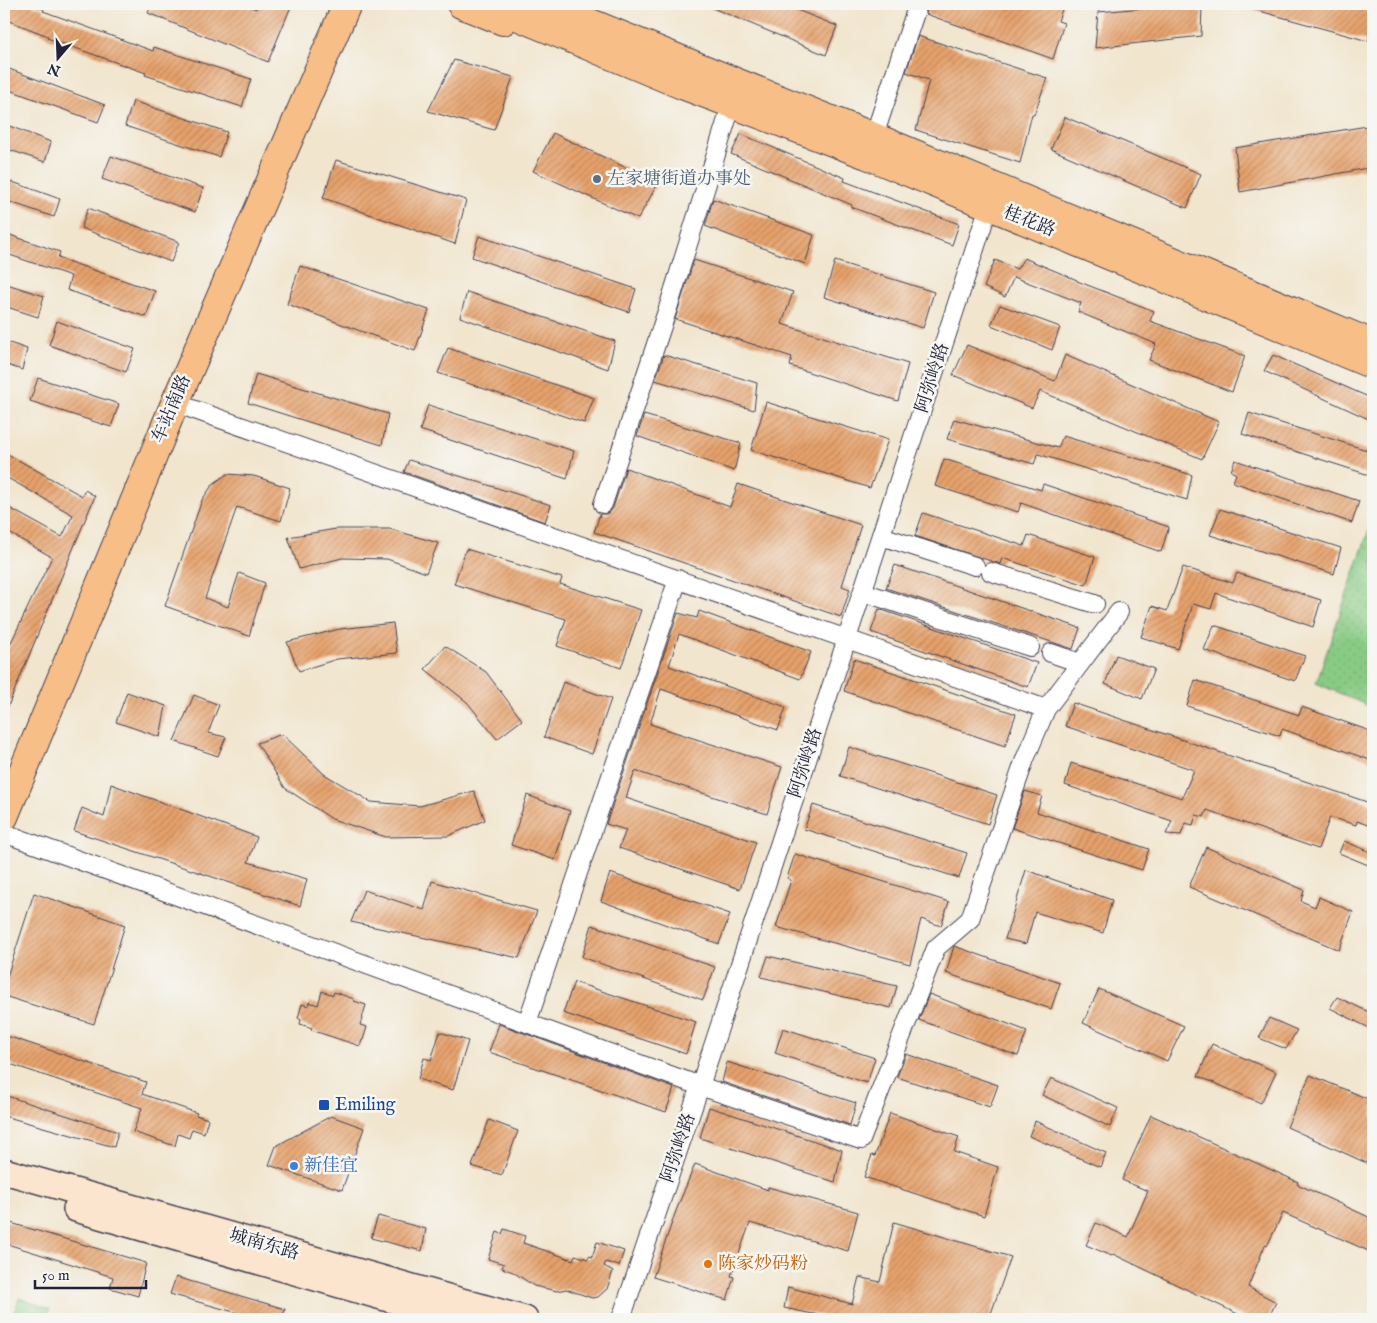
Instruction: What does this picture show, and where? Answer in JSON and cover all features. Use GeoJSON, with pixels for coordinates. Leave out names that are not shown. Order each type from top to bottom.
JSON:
{"type":"FeatureCollection","features":[{"type":"Feature","properties":{"kind":"main road","name":"车站南路"},"geometry":{"type":"LineString","coordinates":[[4,773],[329,4]]}},
{"type":"Feature","properties":{"kind":"main road","name":"车站南路"},"geometry":{"type":"LineString","coordinates":[[4,818],[175,403],[347,4]]}},
{"type":"Feature","properties":{"kind":"main road"},"geometry":{"type":"LineString","coordinates":[[460,4],[686,96],[735,93]]}},
{"type":"Feature","properties":{"kind":"main road"},"geometry":{"type":"LineString","coordinates":[[488,4],[684,73],[735,93]]}},
{"type":"Feature","properties":{"kind":"main road"},"geometry":{"type":"LineString","coordinates":[[544,4],[684,73]]}},
{"type":"Feature","properties":{"kind":"main road"},"geometry":{"type":"LineString","coordinates":[[572,4],[701,57],[735,93]]}},
{"type":"Feature","properties":{"kind":"main road","name":"桂花路"},"geometry":{"type":"LineString","coordinates":[[735,93],[1373,344]]}},
{"type":"Feature","properties":{"kind":"main road","name":"桂花路"},"geometry":{"type":"LineString","coordinates":[[870,146],[990,206],[1373,365]]}},
{"type":"Feature","properties":{"kind":"main road","name":"城南东路"},"geometry":{"type":"LineString","coordinates":[[4,1171],[525,1319]]}},
{"type":"Feature","properties":{"kind":"main road","name":"城南东路"},"geometry":{"type":"LineString","coordinates":[[4,1189],[458,1319]]}},
{"type":"Feature","properties":{"kind":"street"},"geometry":{"type":"LineString","coordinates":[[870,146],[918,4]]}},
{"type":"Feature","properties":{"kind":"street"},"geometry":{"type":"LineString","coordinates":[[604,504],[735,93]]}},
{"type":"Feature","properties":{"kind":"street","name":"阿弥岭路"},"geometry":{"type":"LineString","coordinates":[[621,1319],[700,1086],[990,206]]}},
{"type":"Feature","properties":{"kind":"street"},"geometry":{"type":"LineString","coordinates":[[175,403],[678,578],[1046,709]]}},
{"type":"Feature","properties":{"kind":"street"},"geometry":{"type":"LineString","coordinates":[[881,536],[974,566]]}},
{"type":"Feature","properties":{"kind":"street"},"geometry":{"type":"LineString","coordinates":[[991,572],[1095,604]]}},
{"type":"Feature","properties":{"kind":"street"},"geometry":{"type":"LineString","coordinates":[[527,1023],[678,578]]}},
{"type":"Feature","properties":{"kind":"street"},"geometry":{"type":"LineString","coordinates":[[863,592],[1030,647]]}},
{"type":"Feature","properties":{"kind":"street"},"geometry":{"type":"LineString","coordinates":[[4,833],[700,1086],[861,1140],[936,948],[970,919],[1025,759],[1046,709],[1119,612]]}},
{"type":"Feature","properties":{"kind":"street"},"geometry":{"type":"LineString","coordinates":[[1051,652],[1080,663]]}},
{"type":"Feature","properties":{"kind":"green space"},"geometry":{"type":"Polygon","coordinates":[[[1373,518],[1373,708],[1316,683],[1373,518]]]}},
{"type":"Feature","properties":{"kind":"green space"},"geometry":{"type":"Polygon","coordinates":[[[19,1298],[50,1309],[47,1319],[12,1319],[19,1298]]]}},
{"type":"Feature","properties":{"kind":"building"},"geometry":{"type":"Polygon","coordinates":[[[4,4],[29,4],[44,9],[43,11],[153,51],[154,47],[251,79],[242,107],[145,75],[146,73],[47,38],[48,36],[4,19],[4,4]]]}},
{"type":"Feature","properties":{"kind":"building"},"geometry":{"type":"Polygon","coordinates":[[[152,4],[244,4],[256,9],[258,4],[292,4],[268,62],[148,13],[152,4]]]}},
{"type":"Feature","properties":{"kind":"building"},"geometry":{"type":"Polygon","coordinates":[[[703,4],[782,4],[837,26],[826,55],[703,4]]]}},
{"type":"Feature","properties":{"kind":"building"},"geometry":{"type":"Polygon","coordinates":[[[928,4],[1064,4],[1058,21],[1064,23],[1053,59],[926,14],[928,4]]]}},
{"type":"Feature","properties":{"kind":"building"},"geometry":{"type":"Polygon","coordinates":[[[1202,4],[1201,36],[1095,48],[1098,12],[1202,4]]]}},
{"type":"Feature","properties":{"kind":"building"},"geometry":{"type":"Polygon","coordinates":[[[1246,4],[1357,4],[1373,8],[1373,22],[1368,41],[1245,7],[1246,4]]]}},
{"type":"Feature","properties":{"kind":"building"},"geometry":{"type":"Polygon","coordinates":[[[918,36],[1047,78],[1034,115],[1032,114],[1020,163],[916,130],[929,80],[906,72],[918,36]]]}},
{"type":"Feature","properties":{"kind":"building"},"geometry":{"type":"Polygon","coordinates":[[[454,60],[513,77],[494,130],[428,111],[454,60]]]}},
{"type":"Feature","properties":{"kind":"building"},"geometry":{"type":"Polygon","coordinates":[[[4,67],[105,105],[98,122],[4,88],[4,67]]]}},
{"type":"Feature","properties":{"kind":"building"},"geometry":{"type":"Polygon","coordinates":[[[133,101],[227,132],[219,157],[125,126],[133,101]]]}},
{"type":"Feature","properties":{"kind":"building"},"geometry":{"type":"Polygon","coordinates":[[[1065,117],[1201,174],[1187,208],[1051,149],[1065,117]]]}},
{"type":"Feature","properties":{"kind":"building"},"geometry":{"type":"Polygon","coordinates":[[[4,124],[51,142],[45,162],[4,148],[4,124]]]}},
{"type":"Feature","properties":{"kind":"building"},"geometry":{"type":"Polygon","coordinates":[[[1373,125],[1373,167],[1240,192],[1235,148],[1373,125]]]}},
{"type":"Feature","properties":{"kind":"building"},"geometry":{"type":"Polygon","coordinates":[[[553,133],[658,183],[638,219],[533,171],[553,133]]]}},
{"type":"Feature","properties":{"kind":"building"},"geometry":{"type":"Polygon","coordinates":[[[741,134],[845,178],[844,181],[959,224],[952,245],[851,207],[852,205],[731,154],[741,134]]]}},
{"type":"Feature","properties":{"kind":"building"},"geometry":{"type":"Polygon","coordinates":[[[111,156],[203,188],[195,212],[102,179],[111,156]]]}},
{"type":"Feature","properties":{"kind":"building"},"geometry":{"type":"Polygon","coordinates":[[[336,160],[466,200],[455,244],[323,198],[336,160]]]}},
{"type":"Feature","properties":{"kind":"building"},"geometry":{"type":"Polygon","coordinates":[[[4,179],[60,199],[54,217],[4,200],[4,179]]]}},
{"type":"Feature","properties":{"kind":"building"},"geometry":{"type":"Polygon","coordinates":[[[713,199],[814,235],[805,264],[705,226],[713,199]]]}},
{"type":"Feature","properties":{"kind":"building"},"geometry":{"type":"Polygon","coordinates":[[[88,208],[179,242],[171,262],[81,228],[88,208]]]}},
{"type":"Feature","properties":{"kind":"building"},"geometry":{"type":"Polygon","coordinates":[[[4,233],[60,252],[58,258],[155,291],[146,317],[67,290],[71,276],[4,253],[4,233]]]}},
{"type":"Feature","properties":{"kind":"building"},"geometry":{"type":"Polygon","coordinates":[[[479,236],[636,289],[629,312],[472,257],[479,236]]]}},
{"type":"Feature","properties":{"kind":"building"},"geometry":{"type":"Polygon","coordinates":[[[1024,258],[1154,311],[1150,321],[1245,356],[1232,392],[1149,360],[1156,344],[1078,312],[1081,303],[1014,277],[1005,297],[984,287],[995,260],[1017,269],[1024,258]]]}},
{"type":"Feature","properties":{"kind":"building"},"geometry":{"type":"Polygon","coordinates":[[[694,260],[793,292],[782,324],[908,364],[898,401],[790,366],[792,357],[675,319],[694,260]]]}},
{"type":"Feature","properties":{"kind":"building"},"geometry":{"type":"Polygon","coordinates":[[[835,261],[934,292],[923,328],[824,297],[835,261]]]}},
{"type":"Feature","properties":{"kind":"building"},"geometry":{"type":"Polygon","coordinates":[[[300,266],[429,310],[415,351],[287,304],[300,266]]]}},
{"type":"Feature","properties":{"kind":"building"},"geometry":{"type":"Polygon","coordinates":[[[4,283],[44,296],[38,317],[4,306],[4,283]]]}},
{"type":"Feature","properties":{"kind":"building"},"geometry":{"type":"Polygon","coordinates":[[[467,292],[615,341],[608,369],[460,317],[467,292]]]}},
{"type":"Feature","properties":{"kind":"building"},"geometry":{"type":"Polygon","coordinates":[[[1000,305],[1060,327],[1052,350],[991,325],[1000,305]]]}},
{"type":"Feature","properties":{"kind":"building"},"geometry":{"type":"Polygon","coordinates":[[[57,321],[135,349],[126,372],[49,345],[57,321]]]}},
{"type":"Feature","properties":{"kind":"building"},"geometry":{"type":"Polygon","coordinates":[[[4,341],[27,349],[22,370],[4,364],[4,341]]]}},
{"type":"Feature","properties":{"kind":"building"},"geometry":{"type":"Polygon","coordinates":[[[967,345],[1055,381],[1065,355],[1219,422],[1202,459],[1040,391],[1032,408],[953,375],[967,345]]]}},
{"type":"Feature","properties":{"kind":"building"},"geometry":{"type":"Polygon","coordinates":[[[448,348],[594,398],[584,423],[438,373],[448,348]]]}},
{"type":"Feature","properties":{"kind":"building"},"geometry":{"type":"Polygon","coordinates":[[[664,355],[757,383],[754,410],[655,380],[664,355]]]}},
{"type":"Feature","properties":{"kind":"building"},"geometry":{"type":"Polygon","coordinates":[[[1273,355],[1373,399],[1373,421],[1264,371],[1273,355]]]}},
{"type":"Feature","properties":{"kind":"building"},"geometry":{"type":"Polygon","coordinates":[[[256,374],[388,414],[382,445],[248,403],[256,374]]]}},
{"type":"Feature","properties":{"kind":"building"},"geometry":{"type":"Polygon","coordinates":[[[38,378],[119,404],[111,427],[30,401],[38,378]]]}},
{"type":"Feature","properties":{"kind":"building"},"geometry":{"type":"Polygon","coordinates":[[[766,402],[888,440],[870,488],[751,450],[766,402]]]}},
{"type":"Feature","properties":{"kind":"building"},"geometry":{"type":"Polygon","coordinates":[[[428,405],[574,451],[567,479],[420,430],[428,405]]]}},
{"type":"Feature","properties":{"kind":"building"},"geometry":{"type":"Polygon","coordinates":[[[1249,413],[1373,452],[1369,475],[1242,434],[1249,413]]]}},
{"type":"Feature","properties":{"kind":"building"},"geometry":{"type":"Polygon","coordinates":[[[644,415],[741,443],[734,471],[637,436],[644,415]]]}},
{"type":"Feature","properties":{"kind":"building"},"geometry":{"type":"Polygon","coordinates":[[[954,419],[1058,448],[1063,436],[1192,475],[1187,500],[1038,454],[1034,464],[947,439],[954,419]]]}},
{"type":"Feature","properties":{"kind":"building"},"geometry":{"type":"Polygon","coordinates":[[[4,452],[82,496],[85,490],[95,496],[4,716],[4,657],[52,557],[4,530],[4,505],[62,537],[73,515],[4,476],[4,452]]]}},
{"type":"Feature","properties":{"kind":"building"},"geometry":{"type":"Polygon","coordinates":[[[944,459],[1041,490],[1043,484],[1169,527],[1161,552],[1021,503],[1018,512],[935,486],[944,459]]]}},
{"type":"Feature","properties":{"kind":"building"},"geometry":{"type":"Polygon","coordinates":[[[409,460],[551,505],[545,522],[404,472],[409,460]]]}},
{"type":"Feature","properties":{"kind":"building"},"geometry":{"type":"Polygon","coordinates":[[[1235,460],[1359,501],[1352,523],[1233,482],[1236,474],[1231,471],[1235,460]]]}},
{"type":"Feature","properties":{"kind":"building"},"geometry":{"type":"Polygon","coordinates":[[[626,468],[730,507],[738,484],[861,525],[842,586],[850,589],[841,617],[594,532],[600,514],[606,514],[613,508],[626,468]]]}},
{"type":"Feature","properties":{"kind":"building"},"geometry":{"type":"Polygon","coordinates":[[[227,474],[254,476],[290,488],[281,521],[237,507],[205,598],[228,607],[239,573],[265,583],[249,636],[165,606],[202,500],[213,484],[227,474]]]}},
{"type":"Feature","properties":{"kind":"building"},"geometry":{"type":"Polygon","coordinates":[[[1220,509],[1341,548],[1334,574],[1210,535],[1220,509]]]}},
{"type":"Feature","properties":{"kind":"building"},"geometry":{"type":"Polygon","coordinates":[[[923,513],[1024,546],[1028,535],[1095,557],[1086,585],[1002,558],[1000,564],[915,536],[923,513]]]}},
{"type":"Feature","properties":{"kind":"building"},"geometry":{"type":"Polygon","coordinates":[[[336,529],[390,529],[438,543],[426,573],[387,559],[342,558],[299,569],[288,537],[336,529]]]}},
{"type":"Feature","properties":{"kind":"building"},"geometry":{"type":"Polygon","coordinates":[[[466,549],[562,578],[560,584],[641,610],[621,668],[557,646],[566,619],[454,584],[466,549]]]}},
{"type":"Feature","properties":{"kind":"building"},"geometry":{"type":"Polygon","coordinates":[[[895,565],[1080,628],[1073,649],[886,588],[895,565]]]}},
{"type":"Feature","properties":{"kind":"building"},"geometry":{"type":"Polygon","coordinates":[[[1183,567],[1233,583],[1237,573],[1321,600],[1313,627],[1216,593],[1211,609],[1193,604],[1178,649],[1141,637],[1152,606],[1167,611],[1183,567]]]}},
{"type":"Feature","properties":{"kind":"building"},"geometry":{"type":"Polygon","coordinates":[[[879,609],[1037,663],[1028,687],[871,632],[879,609]]]}},
{"type":"Feature","properties":{"kind":"building"},"geometry":{"type":"Polygon","coordinates":[[[699,611],[811,652],[800,679],[679,634],[669,666],[786,707],[778,730],[661,689],[650,724],[782,767],[767,814],[635,771],[626,798],[756,842],[740,889],[619,848],[626,830],[606,824],[678,613],[697,618],[699,611]]]}},
{"type":"Feature","properties":{"kind":"building"},"geometry":{"type":"Polygon","coordinates":[[[393,623],[397,653],[337,659],[299,671],[287,642],[340,629],[393,623]]]}},
{"type":"Feature","properties":{"kind":"building"},"geometry":{"type":"Polygon","coordinates":[[[1214,625],[1305,656],[1295,681],[1204,650],[1214,625]]]}},
{"type":"Feature","properties":{"kind":"building"},"geometry":{"type":"Polygon","coordinates":[[[445,646],[486,672],[522,720],[497,739],[467,702],[425,669],[445,646]]]}},
{"type":"Feature","properties":{"kind":"building"},"geometry":{"type":"Polygon","coordinates":[[[1116,655],[1154,669],[1142,699],[1105,684],[1116,655]]]}},
{"type":"Feature","properties":{"kind":"building"},"geometry":{"type":"Polygon","coordinates":[[[854,659],[1016,714],[1005,746],[844,691],[854,659]]]}},
{"type":"Feature","properties":{"kind":"building"},"geometry":{"type":"Polygon","coordinates":[[[1195,680],[1299,715],[1302,707],[1373,732],[1373,761],[1282,729],[1280,736],[1187,706],[1195,680]]]}},
{"type":"Feature","properties":{"kind":"building"},"geometry":{"type":"Polygon","coordinates":[[[563,682],[611,699],[592,754],[544,737],[563,682]]]}},
{"type":"Feature","properties":{"kind":"building"},"geometry":{"type":"Polygon","coordinates":[[[127,692],[166,706],[160,737],[116,722],[127,692]]]}},
{"type":"Feature","properties":{"kind":"building"},"geometry":{"type":"Polygon","coordinates":[[[194,695],[219,705],[208,733],[226,737],[218,756],[174,741],[194,695]]]}},
{"type":"Feature","properties":{"kind":"building"},"geometry":{"type":"Polygon","coordinates":[[[1073,703],[1373,804],[1373,827],[1357,821],[1356,825],[1330,817],[1318,849],[1207,810],[1204,817],[1196,815],[1193,825],[1185,823],[1181,835],[1166,834],[1172,821],[1065,785],[1071,763],[1182,798],[1194,770],[1065,726],[1073,703]]]}},
{"type":"Feature","properties":{"kind":"building"},"geometry":{"type":"Polygon","coordinates":[[[282,734],[324,774],[371,802],[420,806],[474,791],[485,820],[448,836],[386,837],[332,819],[285,788],[257,743],[282,734]]]}},
{"type":"Feature","properties":{"kind":"building"},"geometry":{"type":"Polygon","coordinates":[[[849,747],[997,795],[988,824],[840,776],[849,747]]]}},
{"type":"Feature","properties":{"kind":"building"},"geometry":{"type":"Polygon","coordinates":[[[111,784],[257,837],[248,862],[307,879],[300,906],[74,831],[82,808],[104,817],[111,784]]]}},
{"type":"Feature","properties":{"kind":"building"},"geometry":{"type":"Polygon","coordinates":[[[1025,791],[1042,796],[1037,812],[1149,849],[1142,870],[1012,828],[1025,791]]]}},
{"type":"Feature","properties":{"kind":"building"},"geometry":{"type":"Polygon","coordinates":[[[527,795],[570,811],[555,860],[511,845],[527,795]]]}},
{"type":"Feature","properties":{"kind":"building"},"geometry":{"type":"Polygon","coordinates":[[[813,805],[967,853],[959,878],[804,829],[813,805]]]}},
{"type":"Feature","properties":{"kind":"building"},"geometry":{"type":"Polygon","coordinates":[[[1344,841],[1373,853],[1373,867],[1339,853],[1344,841]]]}},
{"type":"Feature","properties":{"kind":"building"},"geometry":{"type":"Polygon","coordinates":[[[1206,847],[1304,890],[1301,901],[1315,907],[1319,897],[1353,912],[1339,950],[1189,887],[1206,847]]]}},
{"type":"Feature","properties":{"kind":"building"},"geometry":{"type":"Polygon","coordinates":[[[795,854],[949,902],[941,926],[921,919],[910,964],[776,927],[791,880],[787,878],[795,854]]]}},
{"type":"Feature","properties":{"kind":"building"},"geometry":{"type":"Polygon","coordinates":[[[1026,870],[1112,900],[1103,933],[1035,912],[1026,944],[1005,939],[1026,870]]]}},
{"type":"Feature","properties":{"kind":"building"},"geometry":{"type":"Polygon","coordinates":[[[610,873],[730,914],[719,944],[601,901],[610,873]]]}},
{"type":"Feature","properties":{"kind":"building"},"geometry":{"type":"Polygon","coordinates":[[[432,881],[537,911],[519,958],[351,922],[364,890],[424,910],[432,881]]]}},
{"type":"Feature","properties":{"kind":"building"},"geometry":{"type":"Polygon","coordinates":[[[34,893],[125,925],[94,1024],[4,996],[4,986],[34,893]]]}},
{"type":"Feature","properties":{"kind":"building"},"geometry":{"type":"Polygon","coordinates":[[[592,925],[715,967],[703,1000],[582,957],[592,925]]]}},
{"type":"Feature","properties":{"kind":"building"},"geometry":{"type":"Polygon","coordinates":[[[954,946],[1060,983],[1051,1009],[946,973],[954,946]]]}},
{"type":"Feature","properties":{"kind":"building"},"geometry":{"type":"Polygon","coordinates":[[[768,956],[897,986],[891,1008],[761,977],[768,956]]]}},
{"type":"Feature","properties":{"kind":"building"},"geometry":{"type":"Polygon","coordinates":[[[574,982],[696,1022],[686,1054],[563,1013],[574,982]]]}},
{"type":"Feature","properties":{"kind":"building"},"geometry":{"type":"Polygon","coordinates":[[[1099,989],[1184,1026],[1167,1061],[1083,1023],[1099,989]]]}},
{"type":"Feature","properties":{"kind":"building"},"geometry":{"type":"Polygon","coordinates":[[[322,991],[333,995],[334,992],[366,1005],[360,1025],[367,1027],[360,1046],[311,1030],[312,1028],[300,1024],[301,1020],[298,1018],[302,1004],[308,1006],[309,1002],[318,1005],[322,991]]]}},
{"type":"Feature","properties":{"kind":"building"},"geometry":{"type":"Polygon","coordinates":[[[929,994],[1027,1031],[1018,1056],[919,1020],[929,994]]]}},
{"type":"Feature","properties":{"kind":"building"},"geometry":{"type":"Polygon","coordinates":[[[1337,997],[1373,1014],[1373,1030],[1330,1008],[1337,997]]]}},
{"type":"Feature","properties":{"kind":"building"},"geometry":{"type":"Polygon","coordinates":[[[1269,1018],[1297,1030],[1286,1049],[1259,1038],[1269,1018]]]}},
{"type":"Feature","properties":{"kind":"building"},"geometry":{"type":"Polygon","coordinates":[[[499,1024],[674,1088],[666,1112],[489,1052],[499,1024]]]}},
{"type":"Feature","properties":{"kind":"building"},"geometry":{"type":"Polygon","coordinates":[[[783,1028],[875,1058],[867,1083],[775,1053],[783,1028]]]}},
{"type":"Feature","properties":{"kind":"building"},"geometry":{"type":"Polygon","coordinates":[[[440,1032],[468,1041],[453,1090],[418,1079],[424,1058],[431,1060],[440,1032]]]}},
{"type":"Feature","properties":{"kind":"building"},"geometry":{"type":"Polygon","coordinates":[[[4,1035],[146,1082],[142,1094],[197,1113],[196,1115],[208,1119],[204,1133],[192,1129],[189,1138],[178,1134],[175,1146],[133,1132],[142,1108],[4,1062],[4,1035]]]}},
{"type":"Feature","properties":{"kind":"building"},"geometry":{"type":"Polygon","coordinates":[[[1212,1044],[1276,1072],[1261,1103],[1198,1076],[1212,1044]]]}},
{"type":"Feature","properties":{"kind":"building"},"geometry":{"type":"Polygon","coordinates":[[[906,1054],[998,1085],[990,1107],[897,1077],[906,1054]]]}},
{"type":"Feature","properties":{"kind":"building"},"geometry":{"type":"Polygon","coordinates":[[[727,1062],[856,1103],[850,1125],[722,1082],[727,1062]]]}},
{"type":"Feature","properties":{"kind":"building"},"geometry":{"type":"Polygon","coordinates":[[[1310,1075],[1373,1101],[1373,1166],[1287,1127],[1310,1075]]]}},
{"type":"Feature","properties":{"kind":"building"},"geometry":{"type":"Polygon","coordinates":[[[1051,1078],[1118,1108],[1110,1127],[1042,1095],[1051,1078]]]}},
{"type":"Feature","properties":{"kind":"building"},"geometry":{"type":"Polygon","coordinates":[[[4,1095],[118,1132],[114,1147],[4,1116],[4,1095]]]}},
{"type":"Feature","properties":{"kind":"building"},"geometry":{"type":"Polygon","coordinates":[[[709,1107],[842,1150],[835,1182],[700,1138],[709,1107]]]}},
{"type":"Feature","properties":{"kind":"building"},"geometry":{"type":"Polygon","coordinates":[[[890,1113],[959,1137],[954,1152],[998,1167],[984,1216],[864,1177],[872,1155],[875,1156],[890,1113]]]}},
{"type":"Feature","properties":{"kind":"building"},"geometry":{"type":"Polygon","coordinates":[[[1151,1115],[1298,1182],[1297,1184],[1373,1219],[1373,1253],[1283,1213],[1267,1246],[1265,1245],[1248,1287],[1276,1302],[1268,1319],[1248,1319],[1113,1254],[1112,1256],[1086,1245],[1096,1223],[1128,1237],[1148,1191],[1122,1180],[1151,1115]]]}},
{"type":"Feature","properties":{"kind":"building"},"geometry":{"type":"Polygon","coordinates":[[[331,1116],[364,1128],[342,1190],[269,1165],[276,1146],[331,1116]]]}},
{"type":"Feature","properties":{"kind":"building"},"geometry":{"type":"Polygon","coordinates":[[[489,1120],[518,1131],[502,1175],[472,1166],[489,1120]]]}},
{"type":"Feature","properties":{"kind":"building"},"geometry":{"type":"Polygon","coordinates":[[[1035,1121],[1106,1153],[1100,1167],[1029,1136],[1035,1121]]]}},
{"type":"Feature","properties":{"kind":"building"},"geometry":{"type":"Polygon","coordinates":[[[695,1164],[768,1190],[768,1187],[858,1212],[848,1251],[750,1223],[731,1276],[734,1277],[727,1300],[653,1277],[695,1164]]]}},
{"type":"Feature","properties":{"kind":"building"},"geometry":{"type":"Polygon","coordinates":[[[378,1216],[426,1229],[422,1251],[371,1238],[378,1216]]]}},
{"type":"Feature","properties":{"kind":"building"},"geometry":{"type":"Polygon","coordinates":[[[4,1221],[146,1263],[138,1296],[110,1288],[113,1277],[4,1243],[4,1221]]]}},
{"type":"Feature","properties":{"kind":"building"},"geometry":{"type":"Polygon","coordinates":[[[894,1222],[1011,1257],[989,1319],[837,1319],[784,1308],[788,1287],[852,1304],[859,1277],[880,1282],[894,1222]]]}},
{"type":"Feature","properties":{"kind":"building"},"geometry":{"type":"Polygon","coordinates":[[[504,1229],[525,1236],[523,1243],[573,1260],[575,1255],[588,1259],[589,1256],[592,1257],[597,1242],[624,1251],[619,1266],[606,1262],[604,1266],[613,1271],[607,1289],[598,1297],[592,1298],[566,1289],[557,1291],[534,1286],[513,1272],[502,1268],[504,1264],[488,1259],[497,1232],[502,1234],[504,1229]]]}},
{"type":"Feature","properties":{"kind":"building"},"geometry":{"type":"Polygon","coordinates":[[[176,1277],[285,1309],[282,1319],[259,1319],[170,1294],[176,1277]]]}},
{"type":"Feature","properties":{"kind":"place","name":"左家塘街道办事处"},"geometry":{"type":"Point","coordinates":[597,179]}},
{"type":"Feature","properties":{"kind":"place","name":"Emiling"},"geometry":{"type":"Point","coordinates":[324,1105]}},
{"type":"Feature","properties":{"kind":"place","name":"新佳宜"},"geometry":{"type":"Point","coordinates":[294,1166]}},
{"type":"Feature","properties":{"kind":"place","name":"陈家炒码粉"},"geometry":{"type":"Point","coordinates":[708,1264]}}]}
